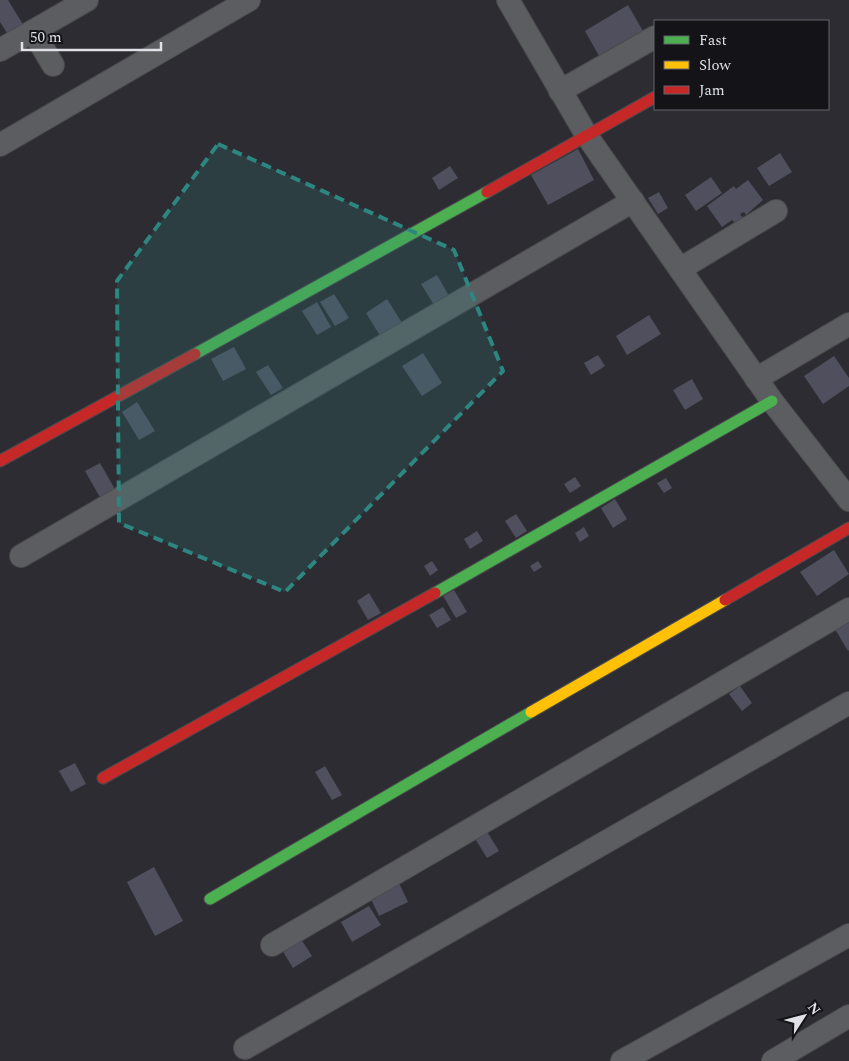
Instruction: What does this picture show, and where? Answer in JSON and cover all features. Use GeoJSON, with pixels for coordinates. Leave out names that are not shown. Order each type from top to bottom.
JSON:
{"type":"FeatureCollection","features":[{"type":"Feature","properties":{"kind":"street"},"geometry":{"type":"LineString","coordinates":[[0,50],[87,0]]}},
{"type":"Feature","properties":{"kind":"street"},"geometry":{"type":"LineString","coordinates":[[0,145],[250,0]]}},
{"type":"Feature","properties":{"kind":"street"},"geometry":{"type":"LineString","coordinates":[[508,0],[588,136],[756,379],[849,500]]}},
{"type":"Feature","properties":{"kind":"street"},"geometry":{"type":"LineString","coordinates":[[33,31],[53,65]]}},
{"type":"Feature","properties":{"kind":"street"},"geometry":{"type":"LineString","coordinates":[[560,91],[654,38]]}},
{"type":"Feature","properties":{"kind":"street"},"geometry":{"type":"LineString","coordinates":[[0,461],[318,288],[654,98]]}},
{"type":"Feature","properties":{"kind":"street"},"geometry":{"type":"LineString","coordinates":[[21,556],[633,201]]}},
{"type":"Feature","properties":{"kind":"street"},"geometry":{"type":"LineString","coordinates":[[680,269],[776,211]]}},
{"type":"Feature","properties":{"kind":"street"},"geometry":{"type":"LineString","coordinates":[[756,379],[849,324]]}},
{"type":"Feature","properties":{"kind":"street"},"geometry":{"type":"LineString","coordinates":[[103,778],[481,568],[772,401]]}},
{"type":"Feature","properties":{"kind":"street"},"geometry":{"type":"LineString","coordinates":[[210,898],[849,528]]}},
{"type":"Feature","properties":{"kind":"street"},"geometry":{"type":"LineString","coordinates":[[272,946],[849,609]]}},
{"type":"Feature","properties":{"kind":"street"},"geometry":{"type":"LineString","coordinates":[[245,1048],[849,703]]}},
{"type":"Feature","properties":{"kind":"street"},"geometry":{"type":"LineString","coordinates":[[622,1061],[849,935]]}},
{"type":"Feature","properties":{"kind":"street"},"geometry":{"type":"LineString","coordinates":[[773,1061],[849,1016]]}},
{"type":"Feature","properties":{"kind":"highlighted area"},"geometry":{"type":"Polygon","coordinates":[[[218,144],[454,250],[503,371],[285,592],[119,523],[117,281],[218,144]]]}},
{"type":"Feature","properties":{"kind":"building"},"geometry":{"type":"Polygon","coordinates":[[[0,0],[8,0],[24,26],[9,36],[0,22],[0,0]]]}},
{"type":"Feature","properties":{"kind":"building"},"geometry":{"type":"Polygon","coordinates":[[[628,5],[647,38],[603,63],[585,31],[628,5]]]}},
{"type":"Feature","properties":{"kind":"building"},"geometry":{"type":"Polygon","coordinates":[[[578,149],[594,180],[548,205],[531,175],[578,149]]]}},
{"type":"Feature","properties":{"kind":"building"},"geometry":{"type":"Polygon","coordinates":[[[780,153],[792,172],[769,186],[757,168],[780,153]]]}},
{"type":"Feature","properties":{"kind":"building"},"geometry":{"type":"Polygon","coordinates":[[[450,166],[458,178],[439,190],[432,178],[450,166]]]}},
{"type":"Feature","properties":{"kind":"building"},"geometry":{"type":"Polygon","coordinates":[[[711,177],[722,193],[696,211],[685,195],[711,177]]]}},
{"type":"Feature","properties":{"kind":"building"},"geometry":{"type":"Polygon","coordinates":[[[748,180],[763,200],[746,215],[744,212],[740,214],[743,218],[735,223],[732,220],[722,227],[707,206],[734,186],[736,189],[748,180]]]}},
{"type":"Feature","properties":{"kind":"building"},"geometry":{"type":"Polygon","coordinates":[[[659,192],[668,208],[658,214],[648,198],[659,192]]]}},
{"type":"Feature","properties":{"kind":"building"},"geometry":{"type":"Polygon","coordinates":[[[437,275],[449,296],[434,305],[421,284],[437,275]]]}},
{"type":"Feature","properties":{"kind":"building"},"geometry":{"type":"Polygon","coordinates":[[[334,294],[349,318],[335,326],[320,302],[334,294]]]}},
{"type":"Feature","properties":{"kind":"building"},"geometry":{"type":"Polygon","coordinates":[[[387,299],[404,326],[382,339],[366,313],[387,299]]]}},
{"type":"Feature","properties":{"kind":"building"},"geometry":{"type":"Polygon","coordinates":[[[317,302],[331,327],[317,335],[302,311],[317,302]]]}},
{"type":"Feature","properties":{"kind":"building"},"geometry":{"type":"Polygon","coordinates":[[[649,315],[661,334],[627,355],[616,336],[649,315]]]}},
{"type":"Feature","properties":{"kind":"building"},"geometry":{"type":"Polygon","coordinates":[[[234,347],[246,369],[223,381],[211,359],[234,347]]]}},
{"type":"Feature","properties":{"kind":"building"},"geometry":{"type":"Polygon","coordinates":[[[423,353],[442,383],[422,396],[402,366],[423,353]]]}},
{"type":"Feature","properties":{"kind":"building"},"geometry":{"type":"Polygon","coordinates":[[[598,355],[605,366],[591,375],[584,363],[598,355]]]}},
{"type":"Feature","properties":{"kind":"building"},"geometry":{"type":"Polygon","coordinates":[[[834,356],[849,378],[849,386],[823,404],[804,376],[834,356]]]}},
{"type":"Feature","properties":{"kind":"building"},"geometry":{"type":"Polygon","coordinates":[[[268,365],[283,388],[271,395],[256,372],[268,365]]]}},
{"type":"Feature","properties":{"kind":"building"},"geometry":{"type":"Polygon","coordinates":[[[692,379],[703,399],[685,410],[673,390],[692,379]]]}},
{"type":"Feature","properties":{"kind":"building"},"geometry":{"type":"Polygon","coordinates":[[[137,402],[155,431],[139,440],[122,412],[137,402]]]}},
{"type":"Feature","properties":{"kind":"building"},"geometry":{"type":"Polygon","coordinates":[[[100,463],[116,491],[101,499],[85,471],[100,463]]]}},
{"type":"Feature","properties":{"kind":"building"},"geometry":{"type":"Polygon","coordinates":[[[575,477],[581,486],[570,493],[564,484],[575,477]]]}},
{"type":"Feature","properties":{"kind":"building"},"geometry":{"type":"Polygon","coordinates":[[[666,478],[672,488],[664,493],[657,483],[666,478]]]}},
{"type":"Feature","properties":{"kind":"building"},"geometry":{"type":"Polygon","coordinates":[[[615,499],[627,519],[613,528],[601,508],[615,499]]]}},
{"type":"Feature","properties":{"kind":"building"},"geometry":{"type":"Polygon","coordinates":[[[516,514],[527,531],[516,538],[505,521],[516,514]]]}},
{"type":"Feature","properties":{"kind":"building"},"geometry":{"type":"Polygon","coordinates":[[[584,527],[589,536],[580,542],[575,533],[584,527]]]}},
{"type":"Feature","properties":{"kind":"building"},"geometry":{"type":"Polygon","coordinates":[[[477,531],[483,541],[470,549],[464,539],[477,531]]]}},
{"type":"Feature","properties":{"kind":"building"},"geometry":{"type":"Polygon","coordinates":[[[834,550],[849,574],[817,596],[800,572],[834,550]]]}},
{"type":"Feature","properties":{"kind":"building"},"geometry":{"type":"Polygon","coordinates":[[[432,561],[438,570],[430,576],[424,566],[432,561]]]}},
{"type":"Feature","properties":{"kind":"building"},"geometry":{"type":"Polygon","coordinates":[[[538,561],[542,567],[534,572],[530,566],[538,561]]]}},
{"type":"Feature","properties":{"kind":"building"},"geometry":{"type":"Polygon","coordinates":[[[454,590],[467,612],[456,618],[443,596],[454,590]]]}},
{"type":"Feature","properties":{"kind":"building"},"geometry":{"type":"Polygon","coordinates":[[[369,593],[381,613],[368,620],[357,601],[369,593]]]}},
{"type":"Feature","properties":{"kind":"building"},"geometry":{"type":"Polygon","coordinates":[[[443,607],[451,620],[437,628],[429,615],[443,607]]]}},
{"type":"Feature","properties":{"kind":"building"},"geometry":{"type":"Polygon","coordinates":[[[849,621],[849,650],[848,651],[835,629],[849,621]]]}},
{"type":"Feature","properties":{"kind":"building"},"geometry":{"type":"Polygon","coordinates":[[[740,686],[752,703],[742,711],[729,694],[740,686]]]}},
{"type":"Feature","properties":{"kind":"building"},"geometry":{"type":"Polygon","coordinates":[[[75,763],[86,784],[71,792],[59,771],[75,763]]]}},
{"type":"Feature","properties":{"kind":"building"},"geometry":{"type":"Polygon","coordinates":[[[325,766],[342,795],[332,800],[315,772],[325,766]]]}},
{"type":"Feature","properties":{"kind":"building"},"geometry":{"type":"Polygon","coordinates":[[[486,830],[499,851],[487,858],[474,837],[486,830]]]}},
{"type":"Feature","properties":{"kind":"building"},"geometry":{"type":"Polygon","coordinates":[[[154,867],[183,921],[155,936],[127,882],[154,867]]]}},
{"type":"Feature","properties":{"kind":"building"},"geometry":{"type":"Polygon","coordinates":[[[398,881],[408,902],[379,916],[369,895],[398,881]]]}},
{"type":"Feature","properties":{"kind":"building"},"geometry":{"type":"Polygon","coordinates":[[[369,906],[381,925],[352,942],[341,922],[369,906]]]}},
{"type":"Feature","properties":{"kind":"building"},"geometry":{"type":"Polygon","coordinates":[[[301,939],[312,956],[293,968],[282,950],[301,939]]]}},
{"type":"Feature","properties":{"kind":"traffic: fast"},"geometry":{"type":"LineString","coordinates":[[195,354],[487,192]]}},
{"type":"Feature","properties":{"kind":"traffic: fast"},"geometry":{"type":"LineString","coordinates":[[435,593],[772,401]]}},
{"type":"Feature","properties":{"kind":"traffic: fast"},"geometry":{"type":"LineString","coordinates":[[210,899],[531,712]]}},
{"type":"Feature","properties":{"kind":"traffic: slow"},"geometry":{"type":"LineString","coordinates":[[531,712],[725,600]]}},
{"type":"Feature","properties":{"kind":"traffic: jam"},"geometry":{"type":"LineString","coordinates":[[487,192],[654,98]]}},
{"type":"Feature","properties":{"kind":"traffic: jam"},"geometry":{"type":"LineString","coordinates":[[0,461],[195,354]]}},
{"type":"Feature","properties":{"kind":"traffic: jam"},"geometry":{"type":"LineString","coordinates":[[725,600],[849,528]]}},
{"type":"Feature","properties":{"kind":"traffic: jam"},"geometry":{"type":"LineString","coordinates":[[103,778],[435,593]]}}]}
